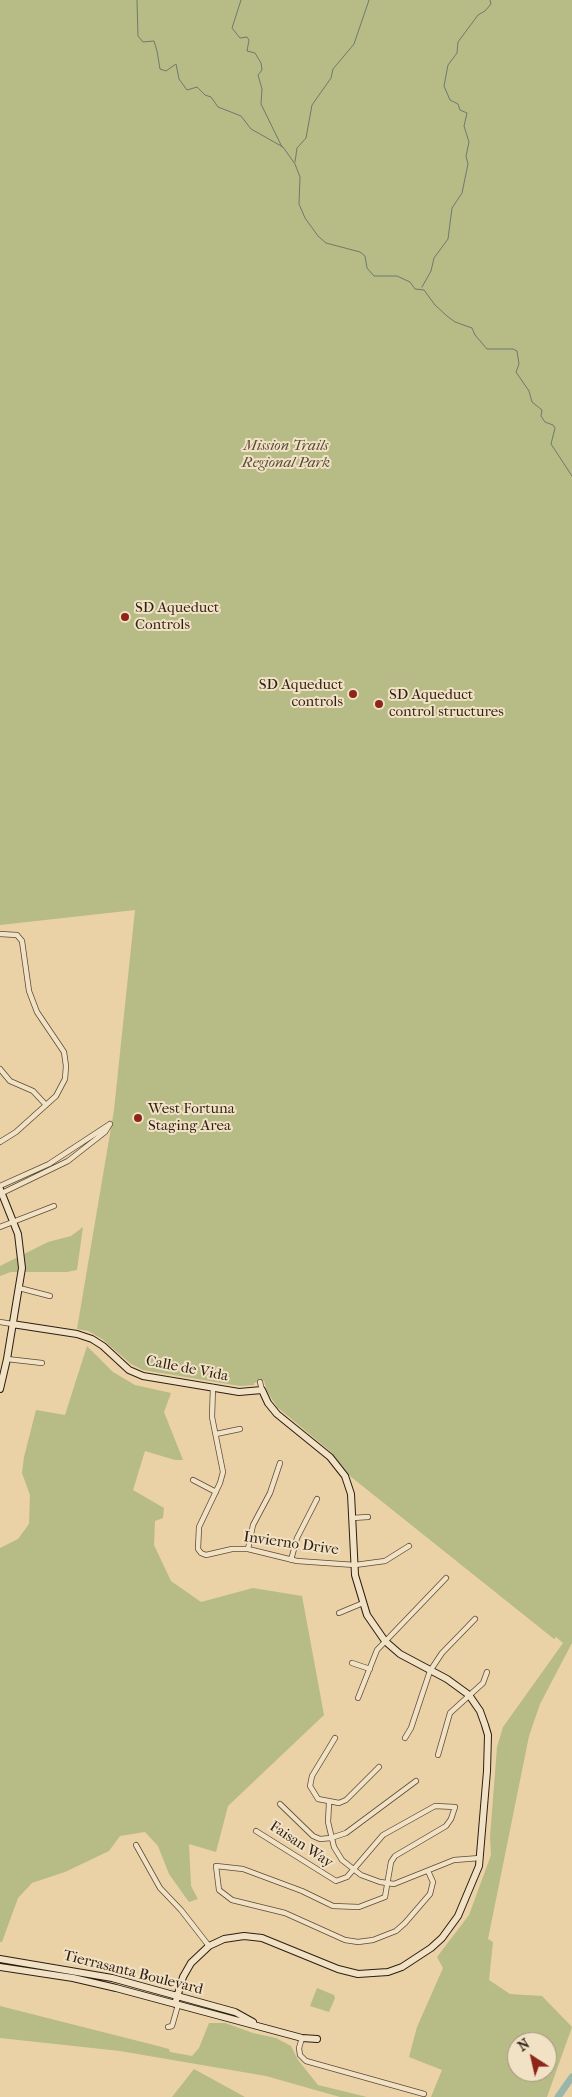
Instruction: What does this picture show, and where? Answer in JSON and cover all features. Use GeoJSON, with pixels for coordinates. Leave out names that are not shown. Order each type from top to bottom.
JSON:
{"type":"FeatureCollection","features":[{"type":"Feature","properties":{"kind":"street"},"geometry":{"type":"LineString","coordinates":[[0,934],[18,936],[22,941],[25,975],[38,1012],[64,1052],[65,1079],[56,1096],[16,1132],[0,1142]]}},
{"type":"Feature","properties":{"kind":"street"},"geometry":{"type":"LineString","coordinates":[[0,1070],[10,1081],[33,1091],[46,1105]]}},
{"type":"Feature","properties":{"kind":"street"},"geometry":{"type":"LineString","coordinates":[[110,1124],[105,1132],[68,1161],[1,1191],[49,1164],[110,1124]]}},
{"type":"Feature","properties":{"kind":"street"},"geometry":{"type":"LineString","coordinates":[[0,1389],[7,1359],[22,1268],[21,1254],[13,1222],[1,1191]]}},
{"type":"Feature","properties":{"kind":"street"},"geometry":{"type":"LineString","coordinates":[[0,1226],[54,1206]]}},
{"type":"Feature","properties":{"kind":"street"},"geometry":{"type":"LineString","coordinates":[[19,1288],[50,1296]]}},
{"type":"Feature","properties":{"kind":"street","name":"Calle de Vida"},"geometry":{"type":"LineString","coordinates":[[0,1322],[83,1336],[103,1346],[129,1370],[143,1376],[239,1392],[262,1390]]}},
{"type":"Feature","properties":{"kind":"street"},"geometry":{"type":"LineString","coordinates":[[7,1359],[42,1362]]}},
{"type":"Feature","properties":{"kind":"street"},"geometry":{"type":"LineString","coordinates":[[168,2027],[172,2026],[177,1997],[186,1970],[208,1946],[224,1939],[244,1936],[262,1938],[338,1969],[358,1974],[388,1972],[412,1962],[442,1938],[458,1916],[476,1875],[480,1858],[488,1735],[480,1711],[468,1695],[446,1678],[400,1654],[385,1641],[367,1615],[362,1604],[354,1565],[351,1494],[345,1476],[330,1457],[277,1414],[268,1403],[260,1382]]}},
{"type":"Feature","properties":{"kind":"street"},"geometry":{"type":"LineString","coordinates":[[193,1480],[216,1492],[223,1472],[211,1403],[213,1388]]}},
{"type":"Feature","properties":{"kind":"street"},"geometry":{"type":"LineString","coordinates":[[216,1434],[240,1429]]}},
{"type":"Feature","properties":{"kind":"street"},"geometry":{"type":"LineString","coordinates":[[248,1549],[253,1525],[270,1493],[280,1463]]}},
{"type":"Feature","properties":{"kind":"street","name":"Invierno Drive"},"geometry":{"type":"LineString","coordinates":[[216,1492],[198,1527],[198,1549],[206,1555],[232,1549],[248,1549],[291,1560],[354,1565],[385,1561],[409,1546]]}},
{"type":"Feature","properties":{"kind":"street"},"geometry":{"type":"LineString","coordinates":[[291,1560],[297,1538],[317,1499]]}},
{"type":"Feature","properties":{"kind":"street"},"geometry":{"type":"LineString","coordinates":[[352,1518],[368,1517]]}},
{"type":"Feature","properties":{"kind":"street"},"geometry":{"type":"LineString","coordinates":[[358,1698],[377,1650],[446,1578]]}},
{"type":"Feature","properties":{"kind":"street"},"geometry":{"type":"LineString","coordinates":[[339,1613],[362,1604]]}},
{"type":"Feature","properties":{"kind":"street"},"geometry":{"type":"LineString","coordinates":[[405,1738],[411,1728],[430,1671],[442,1652],[475,1619]]}},
{"type":"Feature","properties":{"kind":"street"},"geometry":{"type":"LineString","coordinates":[[352,1663],[370,1669]]}},
{"type":"Feature","properties":{"kind":"street"},"geometry":{"type":"LineString","coordinates":[[438,1755],[450,1713],[483,1683],[487,1672]]}},
{"type":"Feature","properties":{"kind":"street"},"geometry":{"type":"LineString","coordinates":[[335,1738],[312,1776],[310,1786],[318,1799],[329,1803],[339,1803],[346,1800],[379,1767]]}},
{"type":"Feature","properties":{"kind":"street"},"geometry":{"type":"LineString","coordinates":[[280,1804],[313,1836],[320,1839],[331,1838],[346,1833],[416,1781]]}},
{"type":"Feature","properties":{"kind":"street"},"geometry":{"type":"LineString","coordinates":[[329,1803],[328,1822],[331,1838],[342,1860],[360,1876],[388,1884],[403,1882],[454,1860],[480,1858]]}},
{"type":"Feature","properties":{"kind":"street","name":"Faisan Way"},"geometry":{"type":"LineString","coordinates":[[256,1831],[330,1879],[344,1880],[383,1835],[435,1806],[455,1807],[451,1820],[446,1826],[396,1856],[390,1866],[388,1884]]}},
{"type":"Feature","properties":{"kind":"street"},"geometry":{"type":"LineString","coordinates":[[136,1845],[160,1888],[181,1910],[208,1946]]}},
{"type":"Feature","properties":{"kind":"street"},"geometry":{"type":"LineString","coordinates":[[388,1884],[385,1897],[359,1907],[342,1907],[325,1904],[302,1891],[243,1869],[216,1866],[218,1890],[232,1900],[285,1913],[345,1940],[358,1942],[384,1937],[405,1924],[430,1894],[433,1882],[428,1871]]}},
{"type":"Feature","properties":{"kind":"street","name":"Tierrasanta Boulevard"},"geometry":{"type":"LineString","coordinates":[[0,1959],[85,1972],[235,2012],[256,2024]]}},
{"type":"Feature","properties":{"kind":"street"},"geometry":{"type":"LineString","coordinates":[[0,1965],[13,1965],[16,1960]]}},
{"type":"Feature","properties":{"kind":"street","name":"Tierrasanta Boulevard"},"geometry":{"type":"LineString","coordinates":[[0,1965],[73,1978],[238,2022],[256,2024],[302,2038],[317,2039]]}},
{"type":"Feature","properties":{"kind":"street"},"geometry":{"type":"LineString","coordinates":[[302,2038],[299,2048],[300,2055],[306,2061],[424,2094]]}},
{"type":"Feature","properties":{"kind":"green space","name":"Mission Trails Regional Park"},"geometry":{"type":"Polygon","coordinates":[[[0,0],[572,0],[572,1643],[540,1704],[529,1736],[488,1939],[493,1942],[489,1980],[510,1994],[542,1996],[572,2027],[557,2069],[557,2032],[507,2032],[507,2082],[552,2082],[547,2097],[431,2097],[442,2070],[409,2057],[417,2027],[443,1968],[437,1957],[469,1915],[491,1855],[490,1837],[497,1747],[503,1727],[563,1643],[556,1637],[554,1639],[350,1476],[331,1452],[277,1407],[267,1391],[264,1381],[254,1383],[254,1385],[240,1386],[143,1370],[131,1364],[102,1339],[88,1331],[77,1329],[114,1110],[135,910],[0,925],[0,0]]]}},
{"type":"Feature","properties":{"kind":"green space"},"geometry":{"type":"Polygon","coordinates":[[[83,1227],[77,1270],[67,1272],[11,1272],[0,1276],[0,1266],[48,1242],[71,1236],[83,1227]]]}},
{"type":"Feature","properties":{"kind":"green space"},"geometry":{"type":"Polygon","coordinates":[[[87,1346],[113,1372],[135,1385],[171,1393],[164,1412],[183,1460],[175,1460],[145,1451],[133,1490],[164,1508],[163,1518],[155,1521],[154,1545],[171,1581],[201,1602],[253,1588],[302,1596],[324,1715],[228,1806],[216,1852],[189,1844],[191,1886],[198,1899],[189,1902],[169,1874],[158,1846],[145,1832],[120,1836],[109,1851],[65,1872],[32,1883],[18,1898],[2,1942],[0,1942],[0,1548],[18,1539],[29,1524],[30,1495],[22,1473],[24,1457],[36,1410],[65,1415],[87,1346]]]}},
{"type":"Feature","properties":{"kind":"green space"},"geometry":{"type":"Polygon","coordinates":[[[317,1988],[334,1995],[335,1998],[329,2012],[310,2006],[317,1988]]]}},
{"type":"Feature","properties":{"kind":"green space"},"geometry":{"type":"Polygon","coordinates":[[[0,2006],[158,2046],[169,2049],[170,2052],[192,2056],[199,2048],[209,2023],[225,2023],[253,2033],[276,2038],[291,2046],[298,2060],[318,2085],[367,2097],[340,2097],[266,2076],[120,2051],[0,2038],[0,2006]]]}},
{"type":"Feature","properties":{"kind":"green space"},"geometry":{"type":"Polygon","coordinates":[[[194,2069],[245,2097],[172,2097],[194,2069]]]}},
{"type":"Feature","properties":{"kind":"waterway"},"geometry":{"type":"LineString","coordinates":[[137,0],[138,36],[143,42],[154,41],[160,69],[166,71],[176,64],[179,79],[187,90],[197,87],[205,95],[211,97],[218,107],[241,116],[251,129],[283,147],[295,164],[300,177],[299,204],[305,218],[318,236],[326,243],[360,252],[365,256],[367,268],[374,276],[397,276],[410,282],[415,289],[424,290],[435,305],[447,316],[455,322],[472,328],[475,335],[487,349],[513,349],[517,351],[519,364],[516,372],[529,391],[532,402],[542,410],[541,416],[545,422],[553,425],[555,428],[551,444],[572,476]]}},
{"type":"Feature","properties":{"kind":"waterway"},"geometry":{"type":"LineString","coordinates":[[241,0],[232,28],[240,38],[247,37],[249,40],[247,51],[255,53],[261,63],[262,70],[258,75],[262,89],[261,104],[282,147]]}},
{"type":"Feature","properties":{"kind":"waterway"},"geometry":{"type":"LineString","coordinates":[[295,162],[297,148],[306,138],[312,105],[331,78],[333,69],[354,44],[369,0]]}},
{"type":"Feature","properties":{"kind":"waterway"},"geometry":{"type":"LineString","coordinates":[[422,287],[431,271],[434,258],[448,239],[452,208],[462,193],[468,164],[466,156],[469,142],[464,126],[467,113],[460,110],[458,104],[450,100],[444,86],[448,65],[457,53],[458,42],[478,15],[491,4],[490,0]]}},
{"type":"Feature","properties":{"kind":"waterway"},"geometry":{"type":"LineString","coordinates":[[558,2097],[572,2077]]}},
{"type":"Feature","properties":{"kind":"place","name":"SD Aqueduct Controls"},"geometry":{"type":"Point","coordinates":[125,617]}},
{"type":"Feature","properties":{"kind":"place","name":"SD Aqueduct controls"},"geometry":{"type":"Point","coordinates":[353,694]}},
{"type":"Feature","properties":{"kind":"place","name":"SD Aqueduct control structures"},"geometry":{"type":"Point","coordinates":[379,704]}},
{"type":"Feature","properties":{"kind":"place","name":"West Fortuna Staging Area"},"geometry":{"type":"Point","coordinates":[138,1118]}}]}
